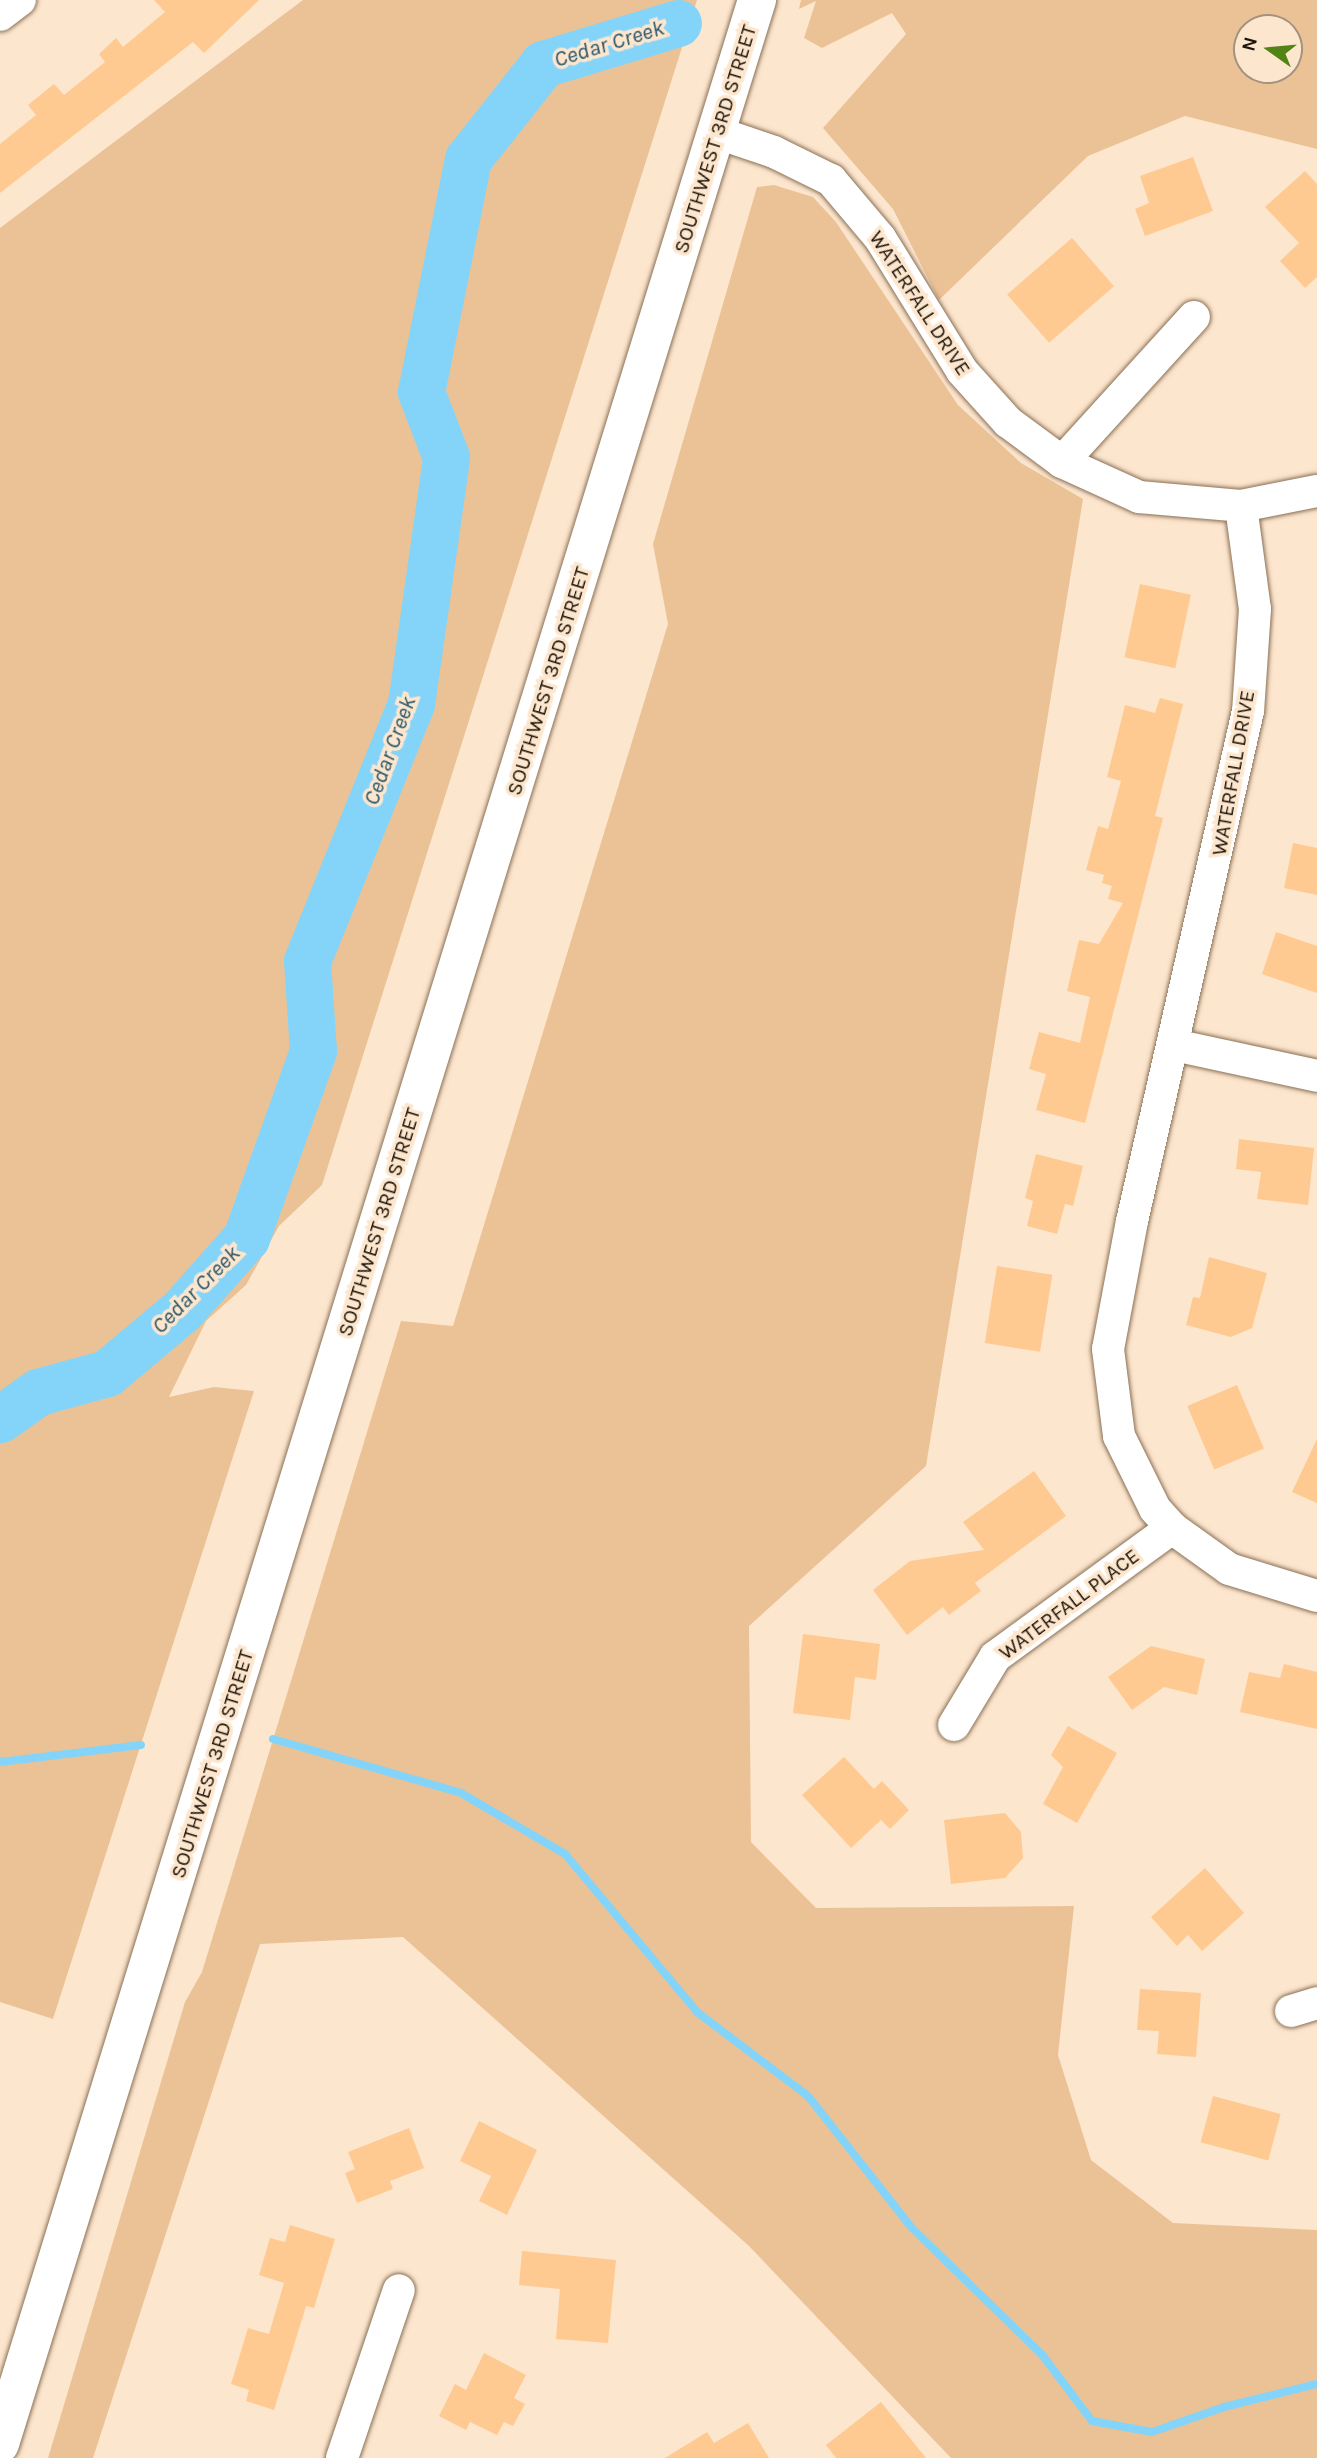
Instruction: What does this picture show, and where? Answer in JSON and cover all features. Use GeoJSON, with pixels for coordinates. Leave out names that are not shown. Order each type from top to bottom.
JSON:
{"type":"FeatureCollection","features":[{"type":"Feature","properties":{"kind":"main road","name":"SOUTHWEST 3RD STREET"},"geometry":{"type":"LineString","coordinates":[[0,2444],[757,0]]}},
{"type":"Feature","properties":{"kind":"street"},"geometry":{"type":"LineString","coordinates":[[0,15],[20,0]]}},
{"type":"Feature","properties":{"kind":"street","name":"WATERFALL DRIVE"},"geometry":{"type":"LineString","coordinates":[[718,133],[774,152],[831,180],[880,238],[962,370],[1008,422],[1062,462],[1139,497],[1241,506],[1255,609],[1248,711],[1132,1221],[1108,1349],[1119,1436],[1155,1508],[1172,1528],[1229,1569],[1317,1596]]}},
{"type":"Feature","properties":{"kind":"street"},"geometry":{"type":"LineString","coordinates":[[1062,462],[1194,317]]}},
{"type":"Feature","properties":{"kind":"street"},"geometry":{"type":"LineString","coordinates":[[1241,506],[1317,491]]}},
{"type":"Feature","properties":{"kind":"street"},"geometry":{"type":"LineString","coordinates":[[1174,1045],[1317,1076]]}},
{"type":"Feature","properties":{"kind":"street","name":"WATERFALL PLACE"},"geometry":{"type":"LineString","coordinates":[[954,1725],[995,1657],[1172,1528]]}},
{"type":"Feature","properties":{"kind":"street"},"geometry":{"type":"LineString","coordinates":[[342,2458],[399,2290]]}},
{"type":"Feature","properties":{"kind":"shaded area"},"geometry":{"type":"Polygon","coordinates":[[[303,0],[697,0],[322,1185],[279,1226],[246,1285],[206,1321],[169,1397],[214,1387],[254,1391],[53,2019],[0,2002],[0,228],[303,0]]]}},
{"type":"Feature","properties":{"kind":"shaded area"},"geometry":{"type":"Polygon","coordinates":[[[801,0],[1317,0],[1317,149],[1185,116],[1088,156],[939,300],[893,209],[823,128],[906,34],[892,13],[822,48],[804,38],[816,1],[799,9],[801,0]]]}},
{"type":"Feature","properties":{"kind":"shaded area"},"geometry":{"type":"Polygon","coordinates":[[[774,185],[813,197],[836,222],[958,405],[1021,463],[1083,499],[926,1466],[749,1626],[751,1842],[816,1908],[1074,1906],[1058,2055],[1091,2160],[1173,2223],[1317,2230],[1317,2458],[951,2458],[749,2246],[403,1937],[260,1944],[93,2458],[48,2458],[185,2002],[202,1972],[401,1321],[453,1326],[668,624],[653,544],[757,187],[774,185]]]}},
{"type":"Feature","properties":{"kind":"building"},"geometry":{"type":"Polygon","coordinates":[[[154,0],[259,0],[204,53],[193,42],[0,193],[0,144],[36,115],[28,105],[54,84],[64,95],[105,62],[99,54],[116,38],[123,47],[165,12],[154,0]]]}},
{"type":"Feature","properties":{"kind":"building"},"geometry":{"type":"Polygon","coordinates":[[[1193,157],[1213,211],[1145,236],[1135,209],[1149,203],[1140,176],[1193,157]]]}},
{"type":"Feature","properties":{"kind":"building"},"geometry":{"type":"Polygon","coordinates":[[[1305,171],[1317,184],[1317,277],[1305,288],[1280,261],[1299,243],[1265,207],[1305,171]]]}},
{"type":"Feature","properties":{"kind":"building"},"geometry":{"type":"Polygon","coordinates":[[[1072,238],[1114,286],[1049,343],[1007,294],[1072,238]]]}},
{"type":"Feature","properties":{"kind":"building"},"geometry":{"type":"Polygon","coordinates":[[[1140,584],[1191,595],[1175,668],[1124,657],[1140,584]]]}},
{"type":"Feature","properties":{"kind":"building"},"geometry":{"type":"Polygon","coordinates":[[[1160,698],[1183,704],[1155,816],[1163,818],[1085,1123],[1036,1110],[1046,1074],[1029,1069],[1039,1032],[1080,1043],[1090,997],[1067,991],[1079,940],[1099,944],[1123,903],[1108,899],[1112,886],[1102,883],[1104,875],[1086,870],[1098,826],[1108,829],[1121,781],[1107,777],[1125,705],[1155,713],[1160,698]]]}},
{"type":"Feature","properties":{"kind":"building"},"geometry":{"type":"Polygon","coordinates":[[[1293,843],[1317,848],[1317,895],[1284,888],[1293,843]]]}},
{"type":"Feature","properties":{"kind":"building"},"geometry":{"type":"Polygon","coordinates":[[[1276,932],[1317,946],[1317,993],[1262,974],[1276,932]]]}},
{"type":"Feature","properties":{"kind":"building"},"geometry":{"type":"Polygon","coordinates":[[[1239,1139],[1314,1148],[1308,1205],[1257,1199],[1261,1172],[1236,1169],[1239,1139]]]}},
{"type":"Feature","properties":{"kind":"building"},"geometry":{"type":"Polygon","coordinates":[[[1036,1154],[1083,1166],[1073,1206],[1065,1204],[1057,1234],[1027,1226],[1033,1201],[1025,1198],[1036,1154]]]}},
{"type":"Feature","properties":{"kind":"building"},"geometry":{"type":"Polygon","coordinates":[[[1209,1257],[1267,1273],[1252,1328],[1231,1337],[1186,1325],[1193,1297],[1200,1298],[1209,1257]]]}},
{"type":"Feature","properties":{"kind":"building"},"geometry":{"type":"Polygon","coordinates":[[[997,1266],[1052,1275],[1040,1352],[985,1343],[997,1266]]]}},
{"type":"Feature","properties":{"kind":"building"},"geometry":{"type":"Polygon","coordinates":[[[1237,1385],[1264,1449],[1214,1470],[1187,1406],[1237,1385]]]}},
{"type":"Feature","properties":{"kind":"building"},"geometry":{"type":"Polygon","coordinates":[[[1317,1439],[1317,1503],[1292,1492],[1317,1439]]]}},
{"type":"Feature","properties":{"kind":"building"},"geometry":{"type":"Polygon","coordinates":[[[1034,1471],[1066,1516],[975,1583],[981,1591],[949,1615],[943,1607],[907,1635],[873,1590],[910,1561],[984,1550],[963,1522],[1034,1471]]]}},
{"type":"Feature","properties":{"kind":"building"},"geometry":{"type":"Polygon","coordinates":[[[803,1634],[880,1644],[876,1680],[855,1677],[850,1720],[793,1713],[803,1634]]]}},
{"type":"Feature","properties":{"kind":"building"},"geometry":{"type":"Polygon","coordinates":[[[1151,1646],[1205,1659],[1197,1695],[1164,1687],[1132,1710],[1108,1677],[1151,1646]]]}},
{"type":"Feature","properties":{"kind":"building"},"geometry":{"type":"Polygon","coordinates":[[[1284,1664],[1317,1672],[1317,1729],[1240,1712],[1249,1672],[1280,1678],[1284,1664]]]}},
{"type":"Feature","properties":{"kind":"building"},"geometry":{"type":"Polygon","coordinates":[[[1068,1726],[1117,1753],[1077,1823],[1043,1804],[1063,1767],[1051,1755],[1068,1726]]]}},
{"type":"Feature","properties":{"kind":"building"},"geometry":{"type":"Polygon","coordinates":[[[844,1757],[874,1789],[882,1781],[909,1810],[890,1829],[881,1820],[851,1848],[802,1795],[844,1757]]]}},
{"type":"Feature","properties":{"kind":"building"},"geometry":{"type":"Polygon","coordinates":[[[1005,1813],[1021,1832],[1023,1858],[1005,1878],[951,1884],[944,1820],[1005,1813]]]}},
{"type":"Feature","properties":{"kind":"building"},"geometry":{"type":"Polygon","coordinates":[[[1205,1868],[1244,1913],[1202,1951],[1188,1935],[1177,1946],[1151,1917],[1205,1868]]]}},
{"type":"Feature","properties":{"kind":"building"},"geometry":{"type":"Polygon","coordinates":[[[1140,1989],[1201,1993],[1196,2057],[1157,2054],[1159,2031],[1137,2030],[1140,1989]]]}},
{"type":"Feature","properties":{"kind":"building"},"geometry":{"type":"Polygon","coordinates":[[[1213,2096],[1281,2114],[1268,2160],[1201,2142],[1213,2096]]]}},
{"type":"Feature","properties":{"kind":"building"},"geometry":{"type":"Polygon","coordinates":[[[479,2121],[537,2150],[507,2215],[479,2201],[491,2176],[460,2161],[479,2121]]]}},
{"type":"Feature","properties":{"kind":"building"},"geometry":{"type":"Polygon","coordinates":[[[409,2128],[424,2168],[390,2181],[393,2189],[357,2203],[345,2173],[355,2169],[348,2152],[409,2128]]]}},
{"type":"Feature","properties":{"kind":"building"},"geometry":{"type":"Polygon","coordinates":[[[290,2225],[335,2239],[314,2308],[306,2306],[274,2410],[246,2401],[249,2390],[231,2384],[248,2328],[269,2334],[284,2283],[259,2275],[270,2238],[285,2242],[290,2225]]]}},
{"type":"Feature","properties":{"kind":"building"},"geometry":{"type":"Polygon","coordinates":[[[522,2251],[616,2260],[608,2343],[556,2339],[560,2289],[519,2285],[522,2251]]]}},
{"type":"Feature","properties":{"kind":"building"},"geometry":{"type":"Polygon","coordinates":[[[484,2353],[526,2375],[514,2398],[525,2404],[513,2426],[504,2422],[497,2435],[470,2422],[466,2430],[439,2416],[455,2384],[466,2390],[484,2353]]]}},
{"type":"Feature","properties":{"kind":"building"},"geometry":{"type":"Polygon","coordinates":[[[881,2402],[926,2458],[836,2458],[826,2445],[881,2402]]]}},
{"type":"Feature","properties":{"kind":"building"},"geometry":{"type":"Polygon","coordinates":[[[748,2423],[769,2458],[665,2458],[707,2432],[714,2443],[748,2423]]]}},
{"type":"Feature","properties":{"kind":"waterway","name":"Cedar Creek"},"geometry":{"type":"LineString","coordinates":[[0,1419],[38,1392],[107,1373],[182,1310],[246,1238],[313,1051],[307,961],[411,704],[446,457],[421,392],[468,159],[543,64],[678,23]]}},
{"type":"Feature","properties":{"kind":"waterway"},"geometry":{"type":"LineString","coordinates":[[273,1739],[461,1793],[565,1854],[697,2012],[808,2096],[911,2227],[1043,2356],[1092,2421],[1152,2432],[1224,2407],[1317,2384]]}},
{"type":"Feature","properties":{"kind":"waterway"},"geometry":{"type":"LineString","coordinates":[[0,1762],[141,1745]]}}]}
